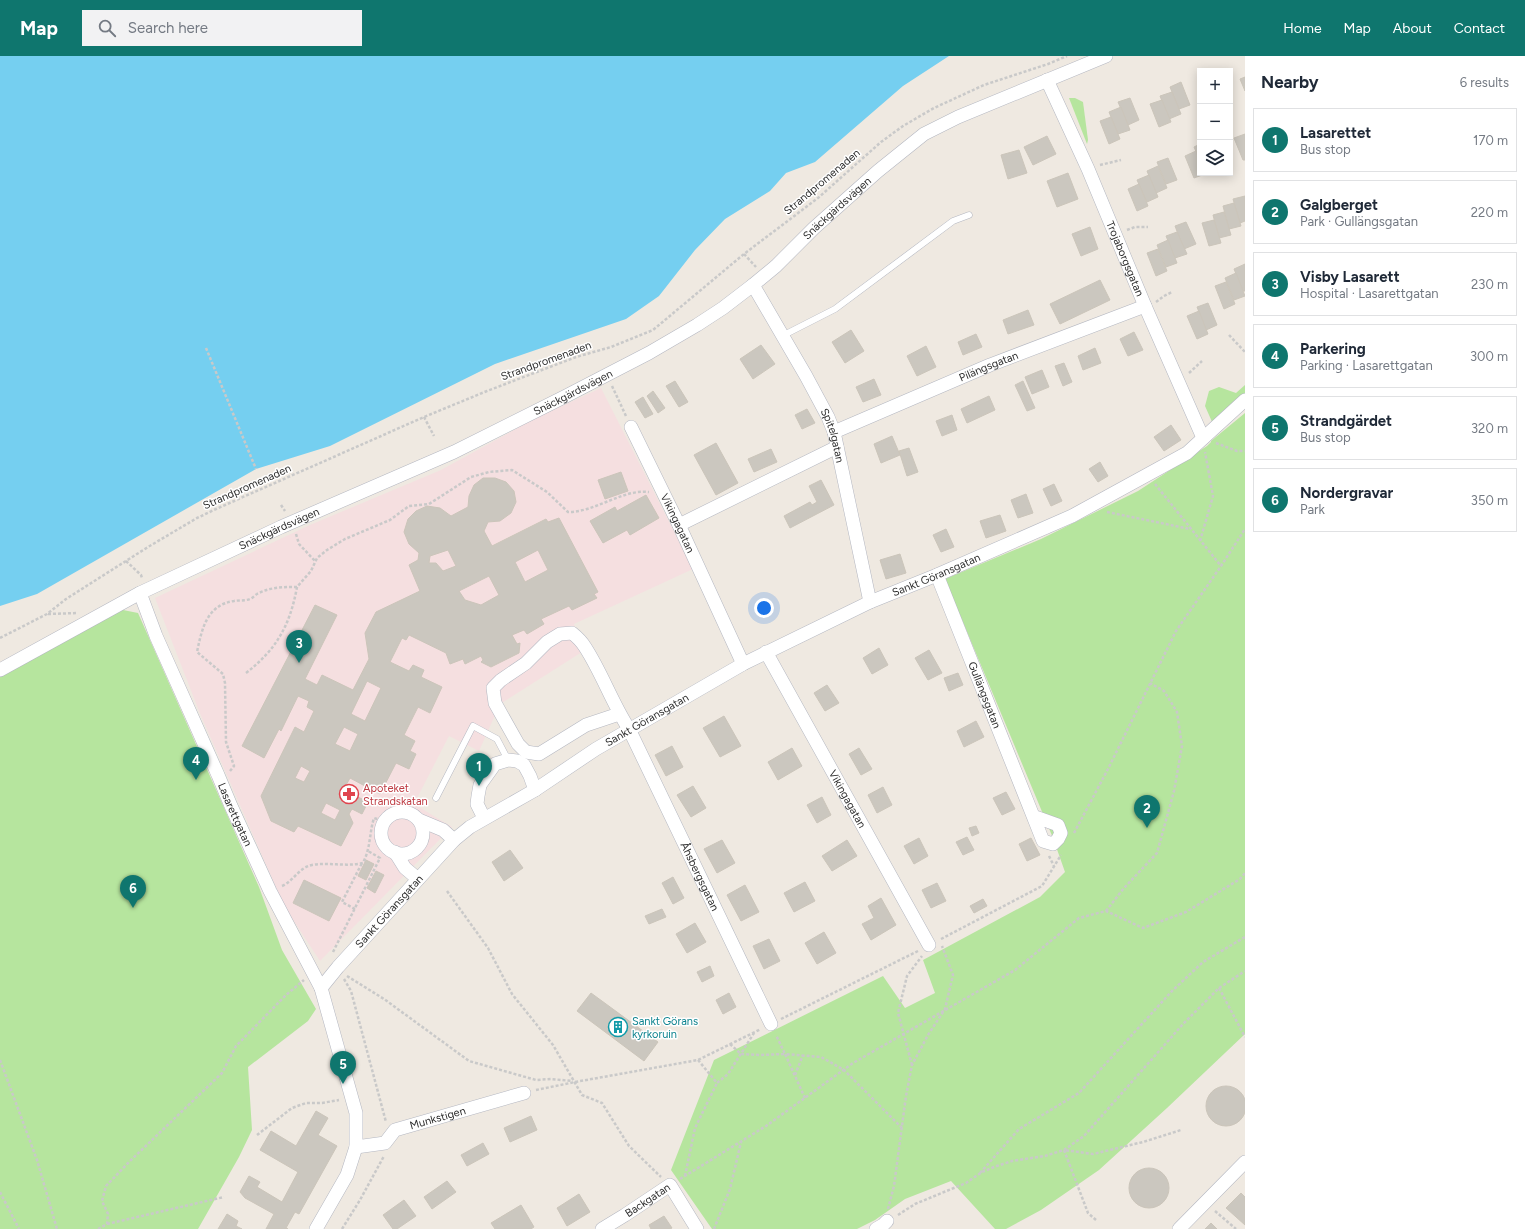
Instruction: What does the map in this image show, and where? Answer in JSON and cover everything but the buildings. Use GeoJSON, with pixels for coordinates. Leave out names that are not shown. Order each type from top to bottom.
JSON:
{"type":"FeatureCollection","features":[{"type":"Feature","properties":{"kind":"street","name":"Snäckgärdsvägen"},"geometry":{"type":"LineString","coordinates":[[0,670],[144,591],[281,527],[448,456],[649,353],[723,308],[753,285],[763,275],[776,266],[814,228],[878,171],[924,134],[958,117],[1106,56]]}},
{"type":"Feature","properties":{"kind":"street","name":"Trojaborgsgatan"},"geometry":{"type":"LineString","coordinates":[[1047,80],[1088,169],[1145,306],[1203,438]]}},
{"type":"Feature","properties":{"kind":"street","name":"Spitelgatan"},"geometry":{"type":"LineString","coordinates":[[753,285],[828,417],[834,432],[870,602]]}},
{"type":"Feature","properties":{"kind":"street","name":"Pilängsgatan"},"geometry":{"type":"LineString","coordinates":[[834,432],[990,365],[1145,306]]}},
{"type":"Feature","properties":{"kind":"street","name":"Sankt Göransgatan"},"geometry":{"type":"LineString","coordinates":[[321,988],[343,961],[454,840],[484,818],[535,790],[629,729],[766,652],[870,602],[937,575],[1072,516],[1188,453],[1245,400]]}},
{"type":"Feature","properties":{"kind":"street","name":"Vikingagatan"},"geometry":{"type":"LineString","coordinates":[[631,427],[679,525],[743,664]]}},
{"type":"Feature","properties":{"kind":"street"},"geometry":{"type":"LineString","coordinates":[[679,525],[837,448]]}},
{"type":"Feature","properties":{"kind":"street","name":"Gullängsgatan"},"geometry":{"type":"LineString","coordinates":[[937,575],[1033,816]]}},
{"type":"Feature","properties":{"kind":"street","name":"Lasarettgatan"},"geometry":{"type":"LineString","coordinates":[[144,591],[156,636],[231,806],[270,891],[312,974],[321,988]]}},
{"type":"Feature","properties":{"kind":"street","name":"Åhsbergsgatan"},"geometry":{"type":"LineString","coordinates":[[619,714],[586,725],[539,754],[526,752],[518,744],[495,703],[493,688],[501,680],[526,663],[547,642],[560,634],[572,633],[584,646],[597,668],[619,714],[629,729],[771,1024]]}},
{"type":"Feature","properties":{"kind":"street","name":"Vikingagatan"},"geometry":{"type":"LineString","coordinates":[[766,652],[929,946]]}},
{"type":"Feature","properties":{"kind":"street"},"geometry":{"type":"LineString","coordinates":[[484,818],[476,804],[480,785],[495,764],[508,760],[517,761],[524,765],[535,790]]}},
{"type":"Feature","properties":{"kind":"street"},"geometry":{"type":"LineString","coordinates":[[418,879],[406,868],[395,852],[387,847],[382,839],[381,830],[384,821],[394,813],[408,812],[419,820],[443,830],[454,840]]}},
{"type":"Feature","properties":{"kind":"street"},"geometry":{"type":"LineString","coordinates":[[395,852],[405,853],[415,849],[422,840],[423,830],[419,820]]}},
{"type":"Feature","properties":{"kind":"street"},"geometry":{"type":"LineString","coordinates":[[316,1229],[347,1175],[356,1147],[356,1113],[321,988]]}},
{"type":"Feature","properties":{"kind":"street","name":"Munkstigen"},"geometry":{"type":"LineString","coordinates":[[356,1147],[385,1143],[395,1130],[524,1093]]}},
{"type":"Feature","properties":{"kind":"street"},"geometry":{"type":"LineString","coordinates":[[1179,1229],[1245,1162]]}},
{"type":"Feature","properties":{"kind":"street","name":"Backgatan"},"geometry":{"type":"LineString","coordinates":[[602,1229],[626,1215],[670,1185],[697,1229]]}},
{"type":"Feature","properties":{"kind":"street"},"geometry":{"type":"LineString","coordinates":[[876,1229],[887,1221]]}},
{"type":"Feature","properties":{"kind":"lane"},"geometry":{"type":"LineString","coordinates":[[782,336],[836,309],[953,221],[968,215]]}},
{"type":"Feature","properties":{"kind":"lane"},"geometry":{"type":"LineString","coordinates":[[436,798],[473,726],[497,739],[508,760]]}},
{"type":"Feature","properties":{"kind":"path","name":"Strandpromenaden"},"geometry":{"type":"LineString","coordinates":[[0,638],[47,614],[66,599],[197,518],[424,417],[576,357],[611,347],[653,330],[744,254],[818,198],[881,142],[903,126],[934,108],[984,85],[1048,64],[1067,56]]}},
{"type":"Feature","properties":{"kind":"path"},"geometry":{"type":"LineString","coordinates":[[1109,162],[1121,160]]}},
{"type":"Feature","properties":{"kind":"path"},"geometry":{"type":"LineString","coordinates":[[1135,227],[1148,227]]}},
{"type":"Feature","properties":{"kind":"path"},"geometry":{"type":"LineString","coordinates":[[744,254],[763,275]]}},
{"type":"Feature","properties":{"kind":"path"},"geometry":{"type":"LineString","coordinates":[[1145,306],[1172,292]]}},
{"type":"Feature","properties":{"kind":"path"},"geometry":{"type":"LineString","coordinates":[[1229,335],[1245,352]]}},
{"type":"Feature","properties":{"kind":"path"},"geometry":{"type":"LineString","coordinates":[[206,348],[256,469]]}},
{"type":"Feature","properties":{"kind":"path"},"geometry":{"type":"LineString","coordinates":[[1178,380],[1202,361]]}},
{"type":"Feature","properties":{"kind":"path"},"geometry":{"type":"LineString","coordinates":[[607,375],[631,427]]}},
{"type":"Feature","properties":{"kind":"path"},"geometry":{"type":"LineString","coordinates":[[424,417],[434,436]]}},
{"type":"Feature","properties":{"kind":"path"},"geometry":{"type":"LineString","coordinates":[[1203,438],[1237,452],[1245,451]]}},
{"type":"Feature","properties":{"kind":"path"},"geometry":{"type":"LineString","coordinates":[[1200,542],[1213,496],[1203,438]]}},
{"type":"Feature","properties":{"kind":"path"},"geometry":{"type":"LineString","coordinates":[[246,673],[260,663],[274,647],[286,626],[294,605],[297,587],[311,571],[317,558],[345,539],[390,520],[409,506],[429,504],[471,477],[489,472],[512,470],[547,492],[568,512],[580,512],[637,491],[648,491],[664,496]]}},
{"type":"Feature","properties":{"kind":"path"},"geometry":{"type":"LineString","coordinates":[[1147,475],[1221,566]]}},
{"type":"Feature","properties":{"kind":"path"},"geometry":{"type":"LineString","coordinates":[[1087,508],[1190,529]]}},
{"type":"Feature","properties":{"kind":"path"},"geometry":{"type":"LineString","coordinates":[[1072,836],[1108,769],[1176,631],[1245,529]]}},
{"type":"Feature","properties":{"kind":"path"},"geometry":{"type":"LineString","coordinates":[[126,561],[141,575],[144,591]]}},
{"type":"Feature","properties":{"kind":"path"},"geometry":{"type":"LineString","coordinates":[[218,775],[231,770],[234,766],[226,742],[225,684],[223,674],[197,652],[200,634],[211,612],[221,606],[234,601],[249,600],[256,594],[268,589],[297,587]]}},
{"type":"Feature","properties":{"kind":"path"},"geometry":{"type":"LineString","coordinates":[[448,892],[488,948],[512,994],[554,1045],[582,1095],[602,1103],[629,1146],[670,1185],[766,1126],[844,1070],[903,1033],[1015,970],[1079,918],[1106,911],[1124,888],[1157,853],[1174,791],[1182,746],[1177,712],[1164,691],[1150,683]]}},
{"type":"Feature","properties":{"kind":"path"},"geometry":{"type":"LineString","coordinates":[[355,909],[342,902],[368,851],[374,818],[384,821]]}},
{"type":"Feature","properties":{"kind":"path"},"geometry":{"type":"LineString","coordinates":[[891,1199],[912,1065],[928,1035],[945,1009],[953,975],[939,940],[1042,886],[1065,849]]}},
{"type":"Feature","properties":{"kind":"path"},"geometry":{"type":"LineString","coordinates":[[331,955],[380,858],[368,851]]}},
{"type":"Feature","properties":{"kind":"path"},"geometry":{"type":"LineString","coordinates":[[270,891],[285,884],[299,870],[312,865],[352,865],[363,862]]}},
{"type":"Feature","properties":{"kind":"path"},"geometry":{"type":"LineString","coordinates":[[1106,911],[1143,928],[1186,912],[1240,879],[1245,873]]}},
{"type":"Feature","properties":{"kind":"path"},"geometry":{"type":"LineString","coordinates":[[977,1176],[1018,1129],[1079,1093],[1172,991],[1203,962],[1245,937]]}},
{"type":"Feature","properties":{"kind":"path"},"geometry":{"type":"LineString","coordinates":[[524,1093],[575,1082],[698,1060],[929,946]]}},
{"type":"Feature","properties":{"kind":"path"},"geometry":{"type":"LineString","coordinates":[[912,1065],[898,1013],[907,976],[929,946]]}},
{"type":"Feature","properties":{"kind":"path"},"geometry":{"type":"LineString","coordinates":[[887,1221],[915,1204],[966,1183],[994,1167],[1012,1161],[1045,1156],[1064,1150],[1084,1136],[1183,1024],[1219,988],[1245,971]]}},
{"type":"Feature","properties":{"kind":"path"},"geometry":{"type":"LineString","coordinates":[[341,973],[384,999],[470,1061],[536,1080],[551,1079],[575,1082]]}},
{"type":"Feature","properties":{"kind":"path"},"geometry":{"type":"LineString","coordinates":[[107,1224],[108,1214],[102,1201],[106,1186],[222,1073],[236,1046],[286,995],[312,974]]}},
{"type":"Feature","properties":{"kind":"path"},"geometry":{"type":"LineString","coordinates":[[1219,988],[1245,1036]]}},
{"type":"Feature","properties":{"kind":"path"},"geometry":{"type":"LineString","coordinates":[[771,1024],[805,1098]]}},
{"type":"Feature","properties":{"kind":"path"},"geometry":{"type":"LineString","coordinates":[[685,1176],[695,1128],[717,1083],[728,1074],[755,1032]]}},
{"type":"Feature","properties":{"kind":"path"},"geometry":{"type":"LineString","coordinates":[[730,1044],[741,1054],[785,1054],[821,1057],[844,1070],[902,1128]]}},
{"type":"Feature","properties":{"kind":"path"},"geometry":{"type":"LineString","coordinates":[[795,1076],[803,1055]]}},
{"type":"Feature","properties":{"kind":"path"},"geometry":{"type":"LineString","coordinates":[[0,1060],[37,1160],[57,1229]]}},
{"type":"Feature","properties":{"kind":"path"},"geometry":{"type":"LineString","coordinates":[[698,1060],[717,1083]]}},
{"type":"Feature","properties":{"kind":"path"},"geometry":{"type":"LineString","coordinates":[[257,1135],[292,1108],[306,1103],[322,1103],[351,1098]]}},
{"type":"Feature","properties":{"kind":"path"},"geometry":{"type":"LineString","coordinates":[[1064,1150],[1093,1154],[1143,1142],[1181,1130]]}},
{"type":"Feature","properties":{"kind":"path"},"geometry":{"type":"LineString","coordinates":[[714,1229],[730,1189],[742,1141]]}},
{"type":"Feature","properties":{"kind":"path"},"geometry":{"type":"LineString","coordinates":[[1064,1150],[1088,1213],[1096,1220]]}},
{"type":"Feature","properties":{"kind":"path"},"geometry":{"type":"LineString","coordinates":[[0,1192],[18,1229]]}},
{"type":"Feature","properties":{"kind":"path"},"geometry":{"type":"LineString","coordinates":[[98,1229],[107,1224],[139,1215],[224,1197]]}},
{"type":"Feature","properties":{"kind":"path"},"geometry":{"type":"LineString","coordinates":[[1205,1203],[1236,1229]]}},
{"type":"Feature","properties":{"kind":"shaded area"},"geometry":{"type":"Polygon","coordinates":[[[601,388],[693,569],[574,624],[582,652],[500,704],[479,751],[449,736],[414,804],[452,827],[320,961],[284,906],[199,711],[155,598],[310,525],[441,470],[534,419],[601,388]]]}},
{"type":"Feature","properties":{"kind":"green space"},"geometry":{"type":"Polygon","coordinates":[[[1069,98],[1075,98],[1083,102],[1088,140],[1087,144],[1069,98]]]}},
{"type":"Feature","properties":{"kind":"green space"},"geometry":{"type":"Polygon","coordinates":[[[1245,385],[1245,397],[1213,424],[1205,406],[1209,391],[1219,387],[1236,393],[1245,385]]]}},
{"type":"Feature","properties":{"kind":"green space"},"geometry":{"type":"Polygon","coordinates":[[[1245,413],[1245,1034],[1099,1170],[1041,1210],[1006,1229],[995,1229],[951,1181],[905,1199],[875,1220],[857,1229],[712,1229],[671,1170],[714,1060],[883,976],[905,1008],[935,993],[923,960],[1040,897],[1065,872],[1053,838],[945,579],[1041,539],[1138,491],[1207,446],[1245,413]]]}},
{"type":"Feature","properties":{"kind":"green space"},"geometry":{"type":"Polygon","coordinates":[[[118,609],[138,613],[259,887],[282,950],[316,1009],[308,1021],[248,1067],[252,1130],[239,1157],[198,1229],[0,1229],[0,674],[118,609]]]}},
{"type":"Feature","properties":{"kind":"water"},"geometry":{"type":"Polygon","coordinates":[[[0,56],[949,56],[903,86],[815,162],[786,173],[770,191],[725,219],[695,250],[659,296],[626,319],[495,364],[330,446],[256,469],[37,594],[0,606],[0,56]]]}},
{"type":"Feature","properties":{"kind":"place","name":"Visby Lasarett"},"geometry":{"type":"Point","coordinates":[299,663]}},
{"type":"Feature","properties":{"kind":"place","name":"Parkering"},"geometry":{"type":"Point","coordinates":[196,780]}},
{"type":"Feature","properties":{"kind":"place","name":"Lasarettet"},"geometry":{"type":"Point","coordinates":[479,786]}},
{"type":"Feature","properties":{"kind":"place","name":"Apoteket Strandskatan"},"geometry":{"type":"Point","coordinates":[349,794]}},
{"type":"Feature","properties":{"kind":"place","name":"Galgberget"},"geometry":{"type":"Point","coordinates":[1147,828]}},
{"type":"Feature","properties":{"kind":"place","name":"Nordergravar"},"geometry":{"type":"Point","coordinates":[133,908]}},
{"type":"Feature","properties":{"kind":"place","name":"Sankt Görans kyrkoruin"},"geometry":{"type":"Point","coordinates":[618,1027]}},
{"type":"Feature","properties":{"kind":"place","name":"Strandgärdet"},"geometry":{"type":"Point","coordinates":[343,1084]}}]}
